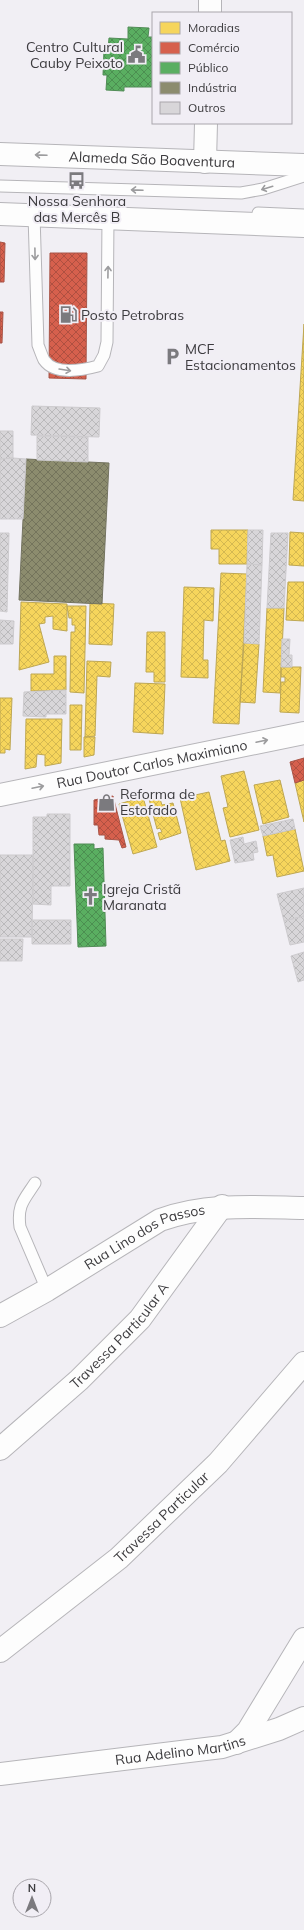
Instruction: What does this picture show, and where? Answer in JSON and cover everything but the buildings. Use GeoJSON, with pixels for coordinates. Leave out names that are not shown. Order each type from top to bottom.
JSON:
{"type":"FeatureCollection","features":[{"type":"Feature","properties":{"kind":"main road"},"geometry":{"type":"LineString","coordinates":[[210,0],[210,12]]}},
{"type":"Feature","properties":{"kind":"main road"},"geometry":{"type":"LineString","coordinates":[[205,162],[206,124]]}},
{"type":"Feature","properties":{"kind":"main road","name":"Alameda São Boaventura"},"geometry":{"type":"LineString","coordinates":[[0,154],[304,165]]}},
{"type":"Feature","properties":{"kind":"main road"},"geometry":{"type":"LineString","coordinates":[[0,214],[304,226]]}},
{"type":"Feature","properties":{"kind":"main road","name":"Rua Doutor Carlos Maximiano"},"geometry":{"type":"LineString","coordinates":[[0,795],[304,733]]}},
{"type":"Feature","properties":{"kind":"main road","name":"Rua Lino dos Passos"},"geometry":{"type":"LineString","coordinates":[[0,1316],[48,1290],[160,1220],[175,1214],[222,1206],[304,1208]]}},
{"type":"Feature","properties":{"kind":"main road","name":"Travessa Particular A"},"geometry":{"type":"LineString","coordinates":[[0,1449],[79,1380],[140,1319],[222,1206]]}},
{"type":"Feature","properties":{"kind":"main road","name":"Travessa Particular"},"geometry":{"type":"LineString","coordinates":[[0,1651],[125,1553],[218,1463],[304,1363]]}},
{"type":"Feature","properties":{"kind":"main road","name":"Rua Adelino Martins"},"geometry":{"type":"LineString","coordinates":[[0,1774],[222,1747],[236,1743],[248,1731],[304,1638]]}},
{"type":"Feature","properties":{"kind":"main road"},"geometry":{"type":"LineString","coordinates":[[236,1743],[279,1729],[304,1718]]}},
{"type":"Feature","properties":{"kind":"lane"},"geometry":{"type":"LineString","coordinates":[[0,186],[241,193],[253,192],[304,176]]}},
{"type":"Feature","properties":{"kind":"lane"},"geometry":{"type":"LineString","coordinates":[[0,204],[304,215]]}},
{"type":"Feature","properties":{"kind":"lane"},"geometry":{"type":"LineString","coordinates":[[34,216],[38,345],[45,361],[57,369],[78,372],[98,366],[104,355],[107,342],[108,218]]}},
{"type":"Feature","properties":{"kind":"lane"},"geometry":{"type":"LineString","coordinates":[[35,1182],[19,1208],[20,1227],[48,1290]]}},
{"type":"Feature","properties":{"kind":"place","name":"Centro Cultural Cauby Peixoto"},"geometry":{"type":"Point","coordinates":[136,55]}},
{"type":"Feature","properties":{"kind":"place","name":"Nossa Senhora das Mercês B"},"geometry":{"type":"Point","coordinates":[77,181]}},
{"type":"Feature","properties":{"kind":"place","name":"Posto Petrobras"},"geometry":{"type":"Point","coordinates":[68,315]}},
{"type":"Feature","properties":{"kind":"place","name":"MCF Estacionamentos"},"geometry":{"type":"Point","coordinates":[172,357]}},
{"type":"Feature","properties":{"kind":"place","name":"Reforma de Estofado"},"geometry":{"type":"Point","coordinates":[107,802]}},
{"type":"Feature","properties":{"kind":"place","name":"Igreja Cristã Maranata"},"geometry":{"type":"Point","coordinates":[90,897]}}]}
